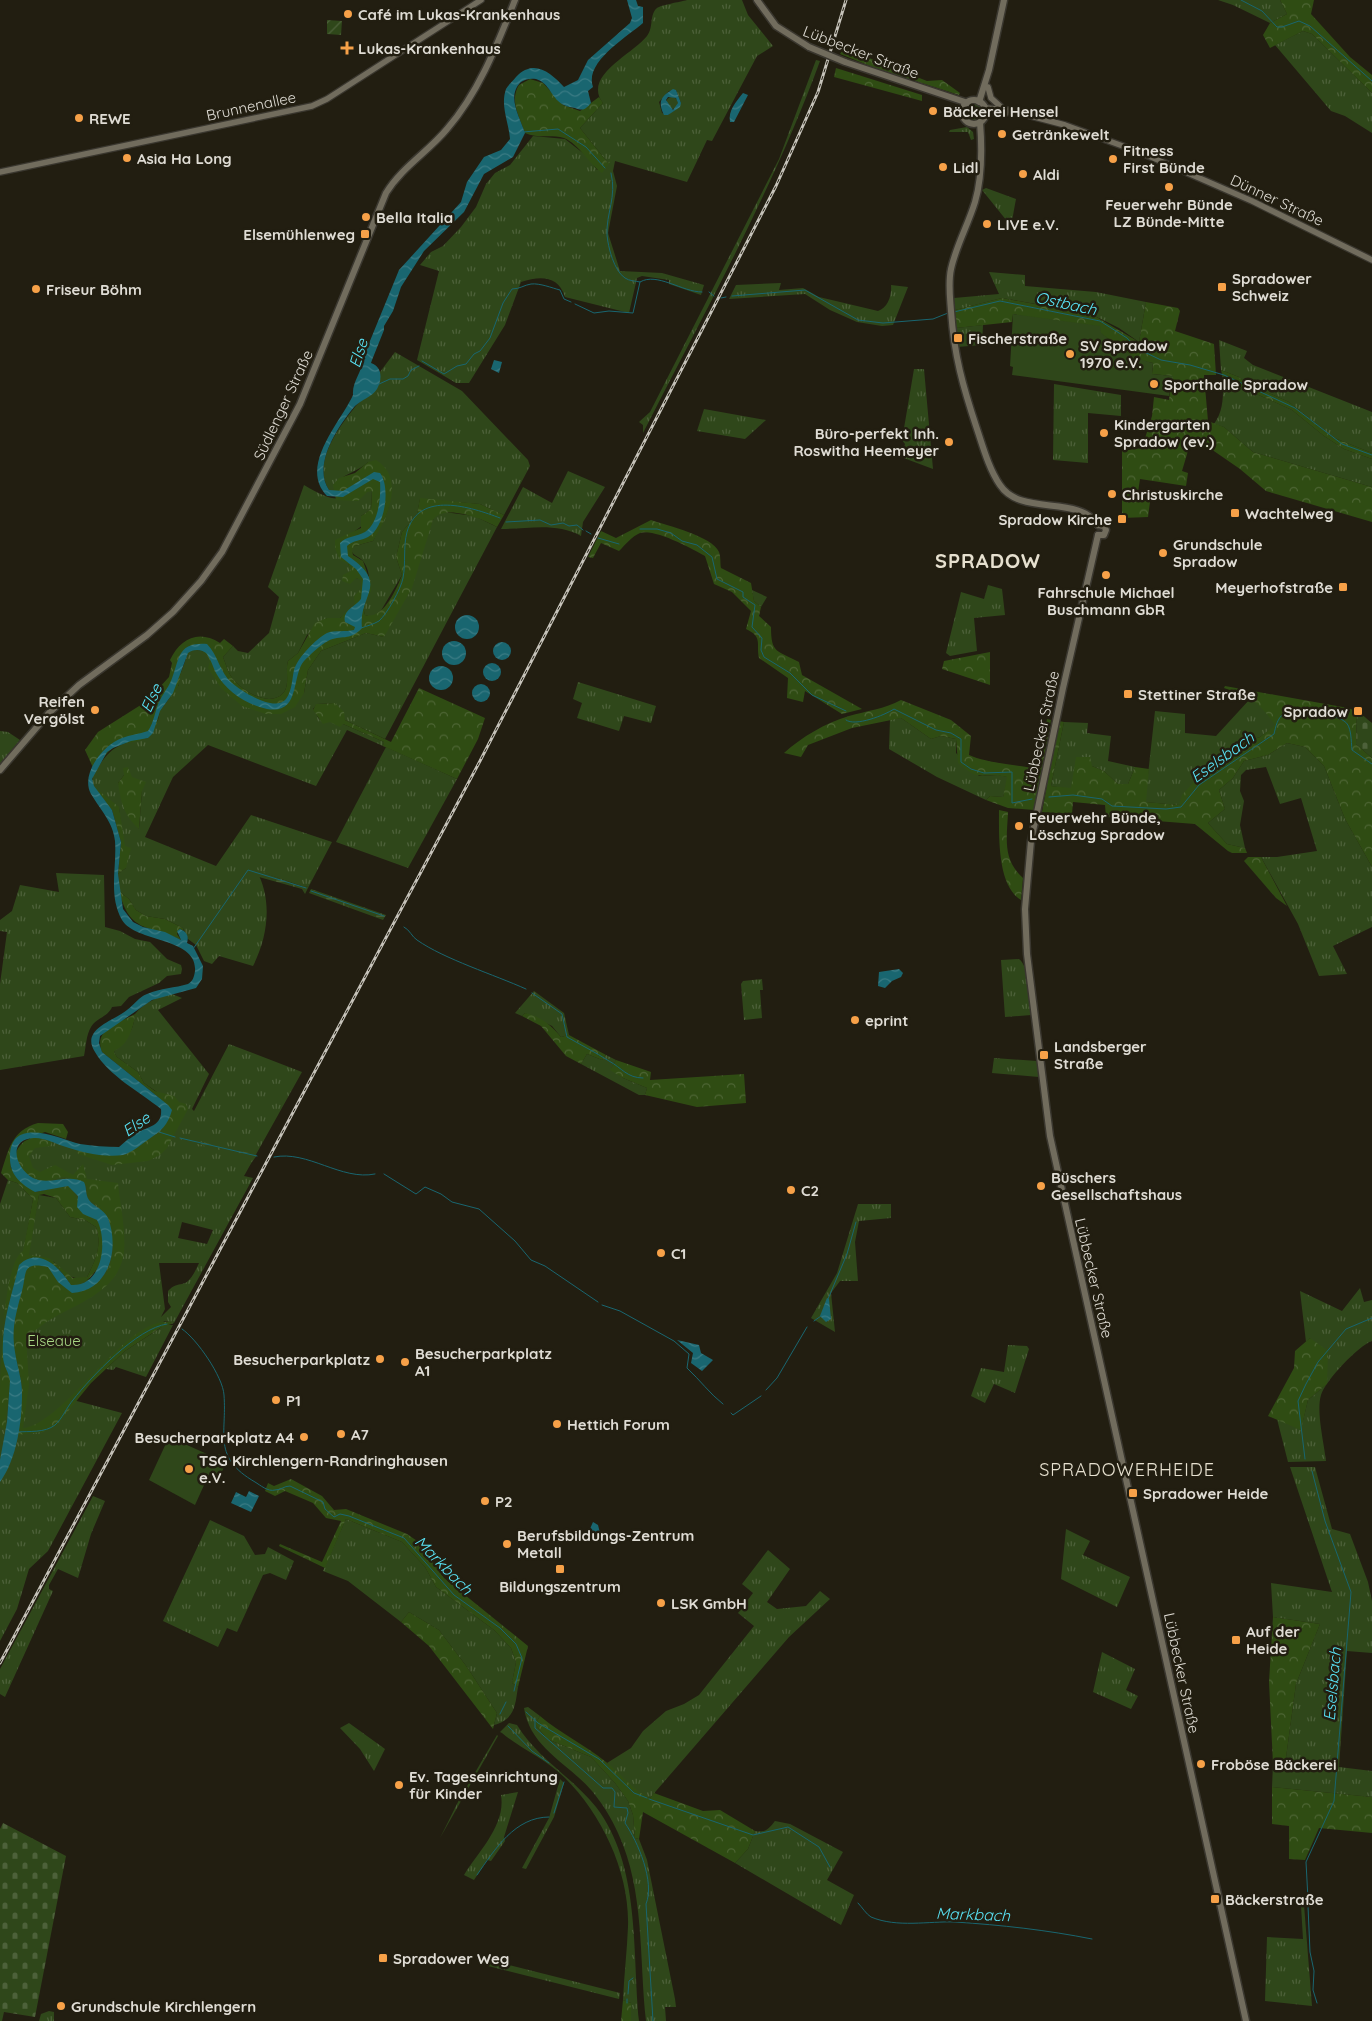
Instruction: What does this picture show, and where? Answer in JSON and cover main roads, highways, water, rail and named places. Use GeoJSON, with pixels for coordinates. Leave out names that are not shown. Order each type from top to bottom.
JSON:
{"type":"FeatureCollection","features":[{"type":"Feature","properties":{"kind":"main road","name":"Südlenger Straße"},"geometry":{"type":"LineString","coordinates":[[0,770],[30,733],[64,699],[173,612],[201,582],[222,552],[300,404],[386,193],[402,172],[438,141],[460,113],[491,58],[515,0]]}},
{"type":"Feature","properties":{"kind":"main road","name":"Lübbecker Straße"},"geometry":{"type":"LineString","coordinates":[[757,0],[763,11],[776,26],[809,47],[845,62],[966,105]]}},
{"type":"Feature","properties":{"kind":"main road"},"geometry":{"type":"LineString","coordinates":[[983,106],[1004,0]]}},
{"type":"Feature","properties":{"kind":"main road"},"geometry":{"type":"LineString","coordinates":[[983,106],[966,105],[964,118],[977,123],[983,106],[988,87],[990,70]]}},
{"type":"Feature","properties":{"kind":"main road","name":"Lübbecker Straße"},"geometry":{"type":"LineString","coordinates":[[977,123],[980,142],[979,184],[975,200],[954,253],[950,272],[951,318],[958,369],[982,443],[1002,488],[1017,498],[1082,512],[1093,518],[1098,526],[1096,530],[1098,535],[1056,720],[1032,841],[1025,909],[1027,954],[1050,1136],[1246,2021]]}},
{"type":"Feature","properties":{"kind":"water"},"geometry":{"type":"Polygon","coordinates":[[[627,0],[636,0],[638,6],[643,7],[643,23],[609,51],[595,68],[592,78],[593,87],[588,91],[591,103],[587,107],[580,109],[560,103],[545,84],[536,79],[521,82],[517,88],[514,100],[525,133],[513,157],[484,174],[464,212],[424,251],[401,287],[371,363],[378,367],[380,374],[379,385],[372,394],[355,406],[341,424],[329,446],[323,469],[329,490],[343,491],[374,472],[380,473],[385,488],[386,497],[379,525],[368,537],[347,546],[348,556],[361,566],[368,575],[370,583],[370,590],[362,616],[362,628],[353,635],[328,641],[309,656],[300,668],[290,700],[285,706],[278,709],[267,709],[245,701],[220,680],[206,653],[195,650],[188,653],[173,693],[160,711],[153,733],[148,738],[131,741],[107,752],[92,779],[94,786],[112,810],[121,842],[118,874],[123,909],[133,922],[143,927],[165,932],[181,940],[177,931],[180,929],[184,931],[188,936],[187,943],[193,946],[203,966],[202,979],[196,988],[152,1000],[100,1036],[99,1043],[102,1052],[172,1110],[166,1124],[160,1130],[136,1148],[123,1155],[116,1156],[92,1154],[37,1138],[25,1140],[17,1148],[18,1161],[22,1168],[33,1178],[45,1181],[72,1179],[84,1182],[89,1200],[104,1212],[108,1218],[113,1243],[112,1255],[103,1277],[95,1285],[85,1290],[72,1293],[58,1282],[48,1267],[29,1267],[25,1274],[14,1328],[15,1352],[22,1388],[20,1428],[11,1462],[0,1482],[0,1460],[7,1422],[10,1381],[3,1360],[4,1332],[19,1265],[26,1260],[41,1258],[55,1266],[71,1285],[82,1284],[90,1279],[96,1271],[102,1250],[102,1239],[97,1220],[83,1214],[77,1207],[78,1196],[68,1186],[35,1192],[25,1186],[12,1171],[10,1160],[12,1146],[17,1137],[25,1133],[36,1132],[80,1144],[119,1147],[134,1134],[153,1126],[159,1120],[161,1109],[108,1069],[95,1052],[92,1037],[100,1026],[127,1010],[144,995],[157,990],[188,984],[193,979],[195,971],[193,960],[187,952],[177,946],[140,933],[129,927],[122,920],[115,901],[114,891],[114,834],[88,786],[91,769],[101,754],[115,742],[125,737],[148,731],[159,702],[171,681],[184,649],[197,644],[207,644],[232,683],[258,699],[274,704],[281,703],[288,696],[296,665],[313,644],[327,633],[354,630],[355,627],[345,622],[345,614],[361,599],[363,579],[356,569],[341,557],[340,543],[370,528],[376,516],[380,482],[373,479],[343,497],[327,496],[319,484],[317,471],[319,458],[325,444],[353,395],[354,385],[363,359],[366,359],[363,358],[399,270],[461,202],[467,182],[484,157],[501,150],[510,139],[504,102],[504,95],[508,86],[523,71],[536,68],[554,77],[564,87],[578,80],[588,60],[630,23],[632,18],[627,0]]]}},
{"type":"Feature","properties":{"kind":"water"},"geometry":{"type":"Polygon","coordinates":[[[673,89],[676,90],[681,103],[680,107],[668,115],[664,115],[661,100],[673,89]],[[668,97],[666,100],[673,110],[678,103],[676,98],[668,97]]]}},
{"type":"Feature","properties":{"kind":"water"},"geometry":{"type":"Polygon","coordinates":[[[743,93],[748,95],[734,122],[730,122],[731,110],[743,93]]]}},
{"type":"Feature","properties":{"kind":"water"},"geometry":{"type":"Polygon","coordinates":[[[494,360],[502,362],[499,373],[491,369],[494,360]]]}},
{"type":"Feature","properties":{"kind":"water"},"geometry":{"type":"Polygon","coordinates":[[[467,615],[472,616],[478,622],[478,632],[472,638],[467,639],[462,638],[456,632],[455,627],[456,622],[462,616],[467,615]]]}},
{"type":"Feature","properties":{"kind":"water"},"geometry":{"type":"Polygon","coordinates":[[[454,641],[459,642],[465,648],[465,658],[459,664],[454,665],[449,664],[443,658],[442,653],[443,648],[449,642],[454,641]]]}},
{"type":"Feature","properties":{"kind":"water"},"geometry":{"type":"Polygon","coordinates":[[[498,642],[506,642],[511,647],[509,658],[498,660],[493,655],[493,647],[498,642]]]}},
{"type":"Feature","properties":{"kind":"water"},"geometry":{"type":"Polygon","coordinates":[[[488,663],[496,663],[501,668],[499,679],[488,681],[483,676],[483,668],[488,663]]]}},
{"type":"Feature","properties":{"kind":"water"},"geometry":{"type":"Polygon","coordinates":[[[441,666],[446,667],[452,673],[452,683],[446,689],[441,690],[436,689],[430,683],[429,678],[430,673],[436,667],[441,666]]]}},
{"type":"Feature","properties":{"kind":"water"},"geometry":{"type":"Polygon","coordinates":[[[477,684],[485,684],[490,689],[488,700],[477,702],[472,697],[472,689],[477,684]]]}},
{"type":"Feature","properties":{"kind":"water"},"geometry":{"type":"Polygon","coordinates":[[[899,969],[903,973],[901,977],[892,981],[885,988],[878,986],[879,972],[899,969]]]}},
{"type":"Feature","properties":{"kind":"water"},"geometry":{"type":"Polygon","coordinates":[[[827,1298],[829,1299],[831,1319],[826,1322],[820,1316],[827,1298]]]}},
{"type":"Feature","properties":{"kind":"water"},"geometry":{"type":"Polygon","coordinates":[[[677,1340],[699,1345],[701,1353],[713,1360],[702,1371],[691,1363],[693,1353],[677,1340]]]}},
{"type":"Feature","properties":{"kind":"water"},"geometry":{"type":"Polygon","coordinates":[[[249,1491],[259,1496],[251,1512],[231,1503],[236,1492],[246,1497],[249,1491]]]}},
{"type":"Feature","properties":{"kind":"water"},"geometry":{"type":"Polygon","coordinates":[[[593,1522],[598,1525],[600,1533],[598,1538],[591,1541],[586,1538],[593,1522]]]}},
{"type":"Feature","properties":{"kind":"waterway"},"geometry":{"type":"LineString","coordinates":[[1241,0],[1262,11],[1277,27],[1299,21],[1310,26],[1372,81]]}},
{"type":"Feature","properties":{"kind":"waterway","name":"Ostbach"},"geometry":{"type":"LineString","coordinates":[[523,132],[558,129],[586,147],[605,168]]}},
{"type":"Feature","properties":{"kind":"waterway","name":"Ostbach"},"geometry":{"type":"LineString","coordinates":[[611,173],[613,190],[607,235],[612,258],[621,275],[630,280],[640,282],[654,279],[702,292]]}},
{"type":"Feature","properties":{"kind":"waterway"},"geometry":{"type":"LineString","coordinates":[[575,304],[594,313],[609,311],[633,313],[640,282]]}},
{"type":"Feature","properties":{"kind":"waterway"},"geometry":{"type":"LineString","coordinates":[[422,361],[444,374],[457,366],[466,364],[490,338],[503,303],[512,289],[531,284],[542,285],[560,290],[564,299],[571,302]]}},
{"type":"Feature","properties":{"kind":"waterway","name":"Ostbach"},"geometry":{"type":"LineString","coordinates":[[732,296],[805,290],[858,320],[883,323],[933,319],[948,313]]}},
{"type":"Feature","properties":{"kind":"waterway","name":"Ostbach"},"geometry":{"type":"LineString","coordinates":[[709,292],[714,296]]}},
{"type":"Feature","properties":{"kind":"waterway","name":"Ostbach"},"geometry":{"type":"LineString","coordinates":[[721,298],[726,297]]}},
{"type":"Feature","properties":{"kind":"waterway","name":"Ostbach"},"geometry":{"type":"LineString","coordinates":[[954,312],[1000,301],[1100,321],[1127,338],[1136,348],[1161,360],[1190,365],[1224,375],[1295,408],[1342,444],[1372,455]]}},
{"type":"Feature","properties":{"kind":"waterway"},"geometry":{"type":"LineString","coordinates":[[377,385],[390,379],[403,379],[408,376],[411,370],[419,366]]}},
{"type":"Feature","properties":{"kind":"waterway","name":"Eselsbach"},"geometry":{"type":"LineString","coordinates":[[361,628],[379,621],[397,595],[403,578],[407,532],[413,519],[423,511],[434,506],[447,505],[475,510],[500,518]]}},
{"type":"Feature","properties":{"kind":"waterway","name":"Eselsbach"},"geometry":{"type":"LineString","coordinates":[[506,522],[540,520],[551,525],[563,523],[569,526],[577,525],[583,530]]}},
{"type":"Feature","properties":{"kind":"waterway","name":"Eselsbach"},"geometry":{"type":"LineString","coordinates":[[640,529],[657,529],[671,533],[682,541],[697,545],[712,557],[717,579],[743,592],[743,597],[755,605],[752,627],[762,638],[761,650],[764,657],[790,673],[812,695],[846,711]]}},
{"type":"Feature","properties":{"kind":"waterway","name":"Eselsbach"},"geometry":{"type":"LineString","coordinates":[[586,531],[591,534]]}},
{"type":"Feature","properties":{"kind":"waterway","name":"Eselsbach"},"geometry":{"type":"LineString","coordinates":[[598,538],[619,544]]}},
{"type":"Feature","properties":{"kind":"waterway","name":"Eselsbach"},"geometry":{"type":"LineString","coordinates":[[846,720],[850,722],[863,721],[894,709],[936,730],[951,733],[961,739],[961,762],[971,769],[984,773],[1012,772],[1012,803],[1032,799]]}},
{"type":"Feature","properties":{"kind":"waterway","name":"Eselsbach"},"geometry":{"type":"LineString","coordinates":[[1049,797],[1073,795],[1102,799],[1112,806],[1166,809],[1181,807],[1199,785],[1274,734],[1278,720],[1284,713],[1296,710],[1339,718],[1347,723],[1350,730],[1352,750],[1372,764]]}},
{"type":"Feature","properties":{"kind":"waterway"},"geometry":{"type":"LineString","coordinates":[[193,949],[248,870],[306,888]]}},
{"type":"Feature","properties":{"kind":"waterway"},"geometry":{"type":"LineString","coordinates":[[311,891],[384,916]]}},
{"type":"Feature","properties":{"kind":"waterway"},"geometry":{"type":"LineString","coordinates":[[404,927],[417,940],[441,954],[526,989]]}},
{"type":"Feature","properties":{"kind":"waterway"},"geometry":{"type":"LineString","coordinates":[[532,993],[562,1014],[567,1037],[629,1074],[637,1078],[643,1078]]}},
{"type":"Feature","properties":{"kind":"waterway"},"geometry":{"type":"LineString","coordinates":[[159,1132],[175,1137]]}},
{"type":"Feature","properties":{"kind":"waterway"},"geometry":{"type":"LineString","coordinates":[[180,1138],[257,1156]]}},
{"type":"Feature","properties":{"kind":"waterway"},"geometry":{"type":"LineString","coordinates":[[274,1157],[287,1156],[299,1158],[350,1173],[362,1175],[375,1174]]}},
{"type":"Feature","properties":{"kind":"waterway"},"geometry":{"type":"LineString","coordinates":[[384,1174],[416,1194],[425,1187],[441,1194],[452,1202],[479,1209],[515,1241],[531,1260],[545,1266],[598,1302]]}},
{"type":"Feature","properties":{"kind":"waterway"},"geometry":{"type":"LineString","coordinates":[[828,1299],[847,1254],[856,1222]]}},
{"type":"Feature","properties":{"kind":"waterway"},"geometry":{"type":"LineString","coordinates":[[602,1305],[620,1311],[674,1341],[689,1354],[687,1368],[723,1404]]}},
{"type":"Feature","properties":{"kind":"waterway"},"geometry":{"type":"LineString","coordinates":[[814,1321],[821,1316]]}},
{"type":"Feature","properties":{"kind":"waterway","name":"Eselsbach"},"geometry":{"type":"LineString","coordinates":[[1305,1459],[1298,1401],[1306,1384],[1318,1362],[1346,1329],[1372,1318]]}},
{"type":"Feature","properties":{"kind":"waterway","name":"Markbach"},"geometry":{"type":"LineString","coordinates":[[18,1432],[51,1428],[60,1420],[81,1390],[115,1355],[142,1334],[155,1327],[167,1324]]}},
{"type":"Feature","properties":{"kind":"waterway"},"geometry":{"type":"LineString","coordinates":[[766,1390],[777,1378],[807,1327]]}},
{"type":"Feature","properties":{"kind":"waterway","name":"Markbach"},"geometry":{"type":"LineString","coordinates":[[182,1329],[195,1341],[208,1359],[223,1387],[224,1444],[232,1463],[241,1473],[267,1489],[277,1490],[290,1486],[323,1502],[325,1509],[334,1517],[340,1514],[349,1516],[404,1538],[454,1595],[500,1628],[516,1644],[522,1658],[514,1691]]}},
{"type":"Feature","properties":{"kind":"waterway"},"geometry":{"type":"LineString","coordinates":[[731,1413],[733,1415],[761,1396]]}},
{"type":"Feature","properties":{"kind":"waterway","name":"Eselsbach"},"geometry":{"type":"LineString","coordinates":[[1308,1899],[1306,1862],[1334,1801],[1351,1592],[1325,1521],[1312,1471]]}},
{"type":"Feature","properties":{"kind":"waterway"},"geometry":{"type":"LineString","coordinates":[[500,1714],[506,1702]]}},
{"type":"Feature","properties":{"kind":"waterway","name":"Markbach"},"geometry":{"type":"LineString","coordinates":[[526,1712],[538,1723],[599,1759],[634,1793],[647,1798]]}},
{"type":"Feature","properties":{"kind":"waterway"},"geometry":{"type":"LineString","coordinates":[[535,1719],[535,1728],[603,1788],[612,1788],[615,1792],[614,1807],[627,1808],[628,1813],[625,1823],[640,1851],[647,1874],[648,1895],[646,1904],[653,2021]]}},
{"type":"Feature","properties":{"kind":"waterway"},"geometry":{"type":"LineString","coordinates":[[508,1726],[532,1751],[549,1763]]}},
{"type":"Feature","properties":{"kind":"waterway"},"geometry":{"type":"LineString","coordinates":[[554,1813],[564,1782]]}},
{"type":"Feature","properties":{"kind":"waterway","name":"Markbach"},"geometry":{"type":"LineString","coordinates":[[649,1799],[753,1835],[788,1827],[819,1847],[830,1867]]}},
{"type":"Feature","properties":{"kind":"waterway"},"geometry":{"type":"LineString","coordinates":[[477,1875],[499,1845],[516,1828],[537,1818],[549,1817]]}},
{"type":"Feature","properties":{"kind":"waterway","name":"Markbach"},"geometry":{"type":"LineString","coordinates":[[858,1903],[871,1917],[891,1922],[955,1922],[1041,1930],[1092,1939]]}},
{"type":"Feature","properties":{"kind":"waterway","name":"Eselsbach"},"geometry":{"type":"LineString","coordinates":[[1308,1906],[1310,1952],[1314,1971],[1313,1990],[1317,2003]]}},
{"type":"Feature","properties":{"kind":"waterway"},"geometry":{"type":"LineString","coordinates":[[628,1994],[629,1981],[633,1978]]}},
{"type":"Feature","properties":{"kind":"railway"},"geometry":{"type":"LineString","coordinates":[[0,1663],[480,761],[776,186],[818,92],[846,0]]}},
{"type":"Feature","properties":{"kind":"place","name":"Café im Lukas-Krankenhaus"},"geometry":{"type":"Point","coordinates":[348,14]}},
{"type":"Feature","properties":{"kind":"place","name":"Lukas-Krankenhaus"},"geometry":{"type":"Point","coordinates":[347,48]}},
{"type":"Feature","properties":{"kind":"place","name":"Bäckerei Hensel"},"geometry":{"type":"Point","coordinates":[933,111]}},
{"type":"Feature","properties":{"kind":"place","name":"REWE"},"geometry":{"type":"Point","coordinates":[79,118]}},
{"type":"Feature","properties":{"kind":"place","name":"Getränkewelt"},"geometry":{"type":"Point","coordinates":[1002,134]}},
{"type":"Feature","properties":{"kind":"place","name":"Asia Ha Long"},"geometry":{"type":"Point","coordinates":[127,158]}},
{"type":"Feature","properties":{"kind":"place","name":"Fitness First Bünde"},"geometry":{"type":"Point","coordinates":[1113,159]}},
{"type":"Feature","properties":{"kind":"place","name":"Lidl"},"geometry":{"type":"Point","coordinates":[943,167]}},
{"type":"Feature","properties":{"kind":"place","name":"Aldi"},"geometry":{"type":"Point","coordinates":[1023,174]}},
{"type":"Feature","properties":{"kind":"place","name":"Feuerwehr Bünde LZ Bünde-Mitte"},"geometry":{"type":"Point","coordinates":[1169,187]}},
{"type":"Feature","properties":{"kind":"place","name":"Bella Italia"},"geometry":{"type":"Point","coordinates":[366,217]}},
{"type":"Feature","properties":{"kind":"place","name":"LIVE e.V."},"geometry":{"type":"Point","coordinates":[987,224]}},
{"type":"Feature","properties":{"kind":"place","name":"Elsemühlenweg"},"geometry":{"type":"Point","coordinates":[365,234]}},
{"type":"Feature","properties":{"kind":"place","name":"Spradower Schweiz"},"geometry":{"type":"Point","coordinates":[1222,287]}},
{"type":"Feature","properties":{"kind":"place","name":"Friseur Böhm"},"geometry":{"type":"Point","coordinates":[36,289]}},
{"type":"Feature","properties":{"kind":"place","name":"Fischerstraße"},"geometry":{"type":"Point","coordinates":[958,338]}},
{"type":"Feature","properties":{"kind":"place","name":"SV Spradow 1970 e.V."},"geometry":{"type":"Point","coordinates":[1070,354]}},
{"type":"Feature","properties":{"kind":"place","name":"Sporthalle Spradow"},"geometry":{"type":"Point","coordinates":[1154,384]}},
{"type":"Feature","properties":{"kind":"place","name":"Kindergarten Spradow (ev.)"},"geometry":{"type":"Point","coordinates":[1104,433]}},
{"type":"Feature","properties":{"kind":"place","name":"Büro-perfekt Inh. Roswitha Heemeyer"},"geometry":{"type":"Point","coordinates":[949,442]}},
{"type":"Feature","properties":{"kind":"place","name":"Christuskirche"},"geometry":{"type":"Point","coordinates":[1112,494]}},
{"type":"Feature","properties":{"kind":"place","name":"Wachtelweg"},"geometry":{"type":"Point","coordinates":[1235,513]}},
{"type":"Feature","properties":{"kind":"place","name":"Spradow Kirche"},"geometry":{"type":"Point","coordinates":[1122,519]}},
{"type":"Feature","properties":{"kind":"place","name":"Grundschule Spradow"},"geometry":{"type":"Point","coordinates":[1163,553]}},
{"type":"Feature","properties":{"kind":"place","name":"Fahrschule Michael Buschmann GbR"},"geometry":{"type":"Point","coordinates":[1106,575]}},
{"type":"Feature","properties":{"kind":"place","name":"Meyerhofstraße"},"geometry":{"type":"Point","coordinates":[1343,587]}},
{"type":"Feature","properties":{"kind":"place","name":"Stettiner Straße"},"geometry":{"type":"Point","coordinates":[1128,694]}},
{"type":"Feature","properties":{"kind":"place","name":"Reifen Vergölst"},"geometry":{"type":"Point","coordinates":[95,710]}},
{"type":"Feature","properties":{"kind":"place","name":"Spradow"},"geometry":{"type":"Point","coordinates":[1358,711]}},
{"type":"Feature","properties":{"kind":"place","name":"Feuerwehr Bünde, Löschzug Spradow"},"geometry":{"type":"Point","coordinates":[1019,826]}},
{"type":"Feature","properties":{"kind":"place","name":"eprint"},"geometry":{"type":"Point","coordinates":[855,1020]}},
{"type":"Feature","properties":{"kind":"place","name":"Landsberger Straße"},"geometry":{"type":"Point","coordinates":[1044,1055]}},
{"type":"Feature","properties":{"kind":"place","name":"Büschers Gesellschaftshaus"},"geometry":{"type":"Point","coordinates":[1041,1186]}},
{"type":"Feature","properties":{"kind":"place","name":"C2"},"geometry":{"type":"Point","coordinates":[791,1190]}},
{"type":"Feature","properties":{"kind":"place","name":"C1"},"geometry":{"type":"Point","coordinates":[661,1253]}},
{"type":"Feature","properties":{"kind":"place","name":"Besucherparkplatz"},"geometry":{"type":"Point","coordinates":[380,1359]}},
{"type":"Feature","properties":{"kind":"place","name":"Besucherparkplatz A1"},"geometry":{"type":"Point","coordinates":[405,1362]}},
{"type":"Feature","properties":{"kind":"place","name":"P1"},"geometry":{"type":"Point","coordinates":[276,1400]}},
{"type":"Feature","properties":{"kind":"place","name":"Hettich Forum"},"geometry":{"type":"Point","coordinates":[557,1424]}},
{"type":"Feature","properties":{"kind":"place","name":"A7"},"geometry":{"type":"Point","coordinates":[341,1434]}},
{"type":"Feature","properties":{"kind":"place","name":"Besucherparkplatz A4"},"geometry":{"type":"Point","coordinates":[304,1437]}},
{"type":"Feature","properties":{"kind":"place","name":"TSG Kirchlengern-Randringhausen e.V."},"geometry":{"type":"Point","coordinates":[189,1469]}},
{"type":"Feature","properties":{"kind":"place","name":"Spradower Heide"},"geometry":{"type":"Point","coordinates":[1133,1493]}},
{"type":"Feature","properties":{"kind":"place","name":"P2"},"geometry":{"type":"Point","coordinates":[485,1501]}},
{"type":"Feature","properties":{"kind":"place","name":"Berufsbildungs-Zentrum Metall"},"geometry":{"type":"Point","coordinates":[507,1544]}},
{"type":"Feature","properties":{"kind":"place","name":"Bildungszentrum"},"geometry":{"type":"Point","coordinates":[560,1569]}},
{"type":"Feature","properties":{"kind":"place","name":"LSK GmbH"},"geometry":{"type":"Point","coordinates":[661,1603]}},
{"type":"Feature","properties":{"kind":"place","name":"Auf der Heide"},"geometry":{"type":"Point","coordinates":[1236,1640]}},
{"type":"Feature","properties":{"kind":"place","name":"Froböse Bäckerei"},"geometry":{"type":"Point","coordinates":[1201,1764]}},
{"type":"Feature","properties":{"kind":"place","name":"Ev. Tageseinrichtung für Kinder"},"geometry":{"type":"Point","coordinates":[399,1785]}},
{"type":"Feature","properties":{"kind":"place","name":"Bäckerstraße"},"geometry":{"type":"Point","coordinates":[1215,1899]}},
{"type":"Feature","properties":{"kind":"place","name":"Spradower Weg"},"geometry":{"type":"Point","coordinates":[383,1958]}},
{"type":"Feature","properties":{"kind":"place","name":"Grundschule Kirchlengern"},"geometry":{"type":"Point","coordinates":[61,2006]}},
{"type":"Feature","properties":{"kind":"district","name":"SPRADOW"},"geometry":{"type":"Point","coordinates":[988,560]}},
{"type":"Feature","properties":{"kind":"district","name":"SPRADOWERHEIDE"},"geometry":{"type":"Point","coordinates":[1127,1469]}},
{"type":"Feature","properties":{"kind":"water label","name":"Else"},"geometry":{"type":"Point","coordinates":[358,353]}},
{"type":"Feature","properties":{"kind":"water label","name":"Else"},"geometry":{"type":"Point","coordinates":[151,698]}},
{"type":"Feature","properties":{"kind":"water label","name":"Else"},"geometry":{"type":"Point","coordinates":[136,1124]}},
{"type":"Feature","properties":{"kind":"park label","name":"Elseaue"},"geometry":{"type":"Point","coordinates":[54,1340]}}]}
